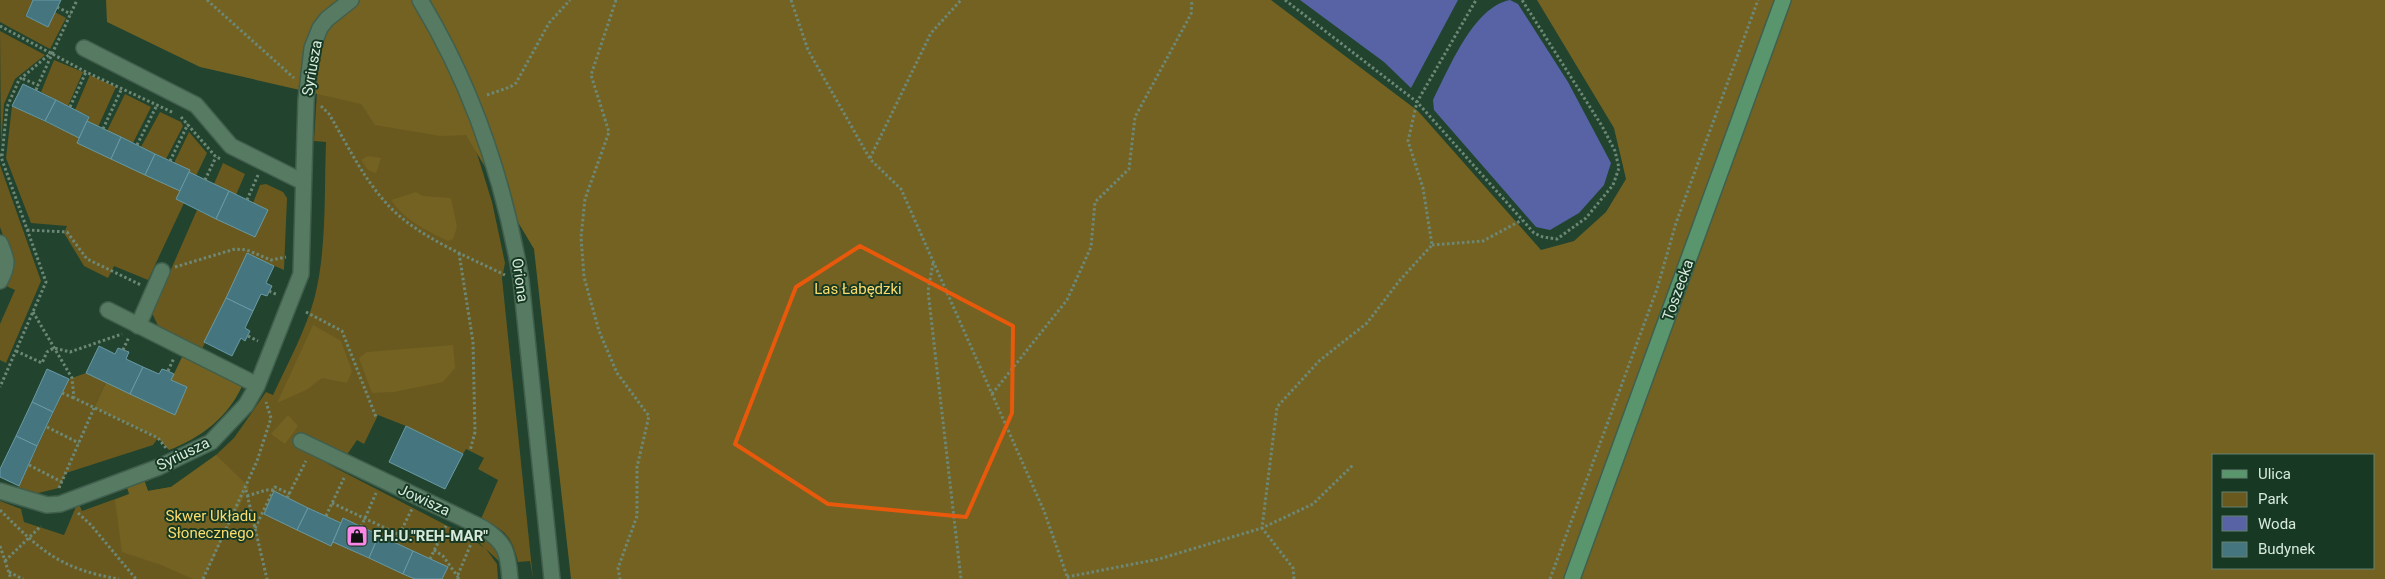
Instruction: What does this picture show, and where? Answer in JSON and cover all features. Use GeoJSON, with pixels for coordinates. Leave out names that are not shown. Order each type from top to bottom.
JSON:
{"type":"FeatureCollection","features":[{"type":"Feature","properties":{"kind":"main road","name":"Toszecka"},"geometry":{"type":"LineString","coordinates":[[1572,579],[1783,0]]}},
{"type":"Feature","properties":{"kind":"street","name":"Syriusza"},"geometry":{"type":"LineString","coordinates":[[0,491],[47,505],[60,504],[159,467],[211,442],[246,405],[257,385],[301,274],[306,90],[312,48],[320,28],[331,15],[351,0]]}},
{"type":"Feature","properties":{"kind":"street","name":"Oriona"},"geometry":{"type":"LineString","coordinates":[[420,0],[448,50],[472,100],[501,185],[513,235],[521,280],[552,579]]}},
{"type":"Feature","properties":{"kind":"street"},"geometry":{"type":"LineString","coordinates":[[84,48],[188,100],[202,112],[231,146],[303,182]]}},
{"type":"Feature","properties":{"kind":"street"},"geometry":{"type":"LineString","coordinates":[[0,243],[7,268],[0,281]]}},
{"type":"Feature","properties":{"kind":"street"},"geometry":{"type":"LineString","coordinates":[[133,330],[162,271]]}},
{"type":"Feature","properties":{"kind":"street"},"geometry":{"type":"LineString","coordinates":[[108,310],[133,330],[257,385]]}},
{"type":"Feature","properties":{"kind":"street","name":"Jowisza"},"geometry":{"type":"LineString","coordinates":[[302,441],[483,528],[499,538],[508,557],[510,579]]}},
{"type":"Feature","properties":{"kind":"path"},"geometry":{"type":"LineString","coordinates":[[36,90],[77,0]]}},
{"type":"Feature","properties":{"kind":"path"},"geometry":{"type":"LineString","coordinates":[[207,0],[306,90],[329,114],[369,182],[388,205],[403,218],[459,253],[507,276]]}},
{"type":"Feature","properties":{"kind":"path"},"geometry":{"type":"LineString","coordinates":[[487,95],[516,83],[549,23],[570,0]]}},
{"type":"Feature","properties":{"kind":"path"},"geometry":{"type":"LineString","coordinates":[[616,0],[591,76],[608,132],[585,199],[581,237],[584,277],[599,331],[617,374],[650,416],[637,468],[637,516],[618,568],[620,579]]}},
{"type":"Feature","properties":{"kind":"path"},"geometry":{"type":"LineString","coordinates":[[791,0],[808,50],[870,159],[901,190],[1044,511],[1068,578],[1159,559],[1262,528],[1313,504],[1354,464]]}},
{"type":"Feature","properties":{"kind":"path"},"geometry":{"type":"LineString","coordinates":[[870,159],[931,33],[961,0]]}},
{"type":"Feature","properties":{"kind":"path"},"geometry":{"type":"LineString","coordinates":[[992,394],[1067,300],[1091,247],[1095,202],[1129,169],[1135,117],[1192,14],[1192,0]]}},
{"type":"Feature","properties":{"kind":"path"},"geometry":{"type":"LineString","coordinates":[[1285,0],[1418,102],[1534,233],[1543,238],[1557,239],[1586,218],[1613,185],[1618,168],[1615,151],[1602,126],[1522,0]]}},
{"type":"Feature","properties":{"kind":"path"},"geometry":{"type":"LineString","coordinates":[[1432,245],[1423,188],[1408,141],[1418,102],[1476,0]]}},
{"type":"Feature","properties":{"kind":"path"},"geometry":{"type":"LineString","coordinates":[[1550,579],[1657,289],[1676,223],[1758,0]]}},
{"type":"Feature","properties":{"kind":"path"},"geometry":{"type":"LineString","coordinates":[[57,7],[71,14]]}},
{"type":"Feature","properties":{"kind":"path"},"geometry":{"type":"LineString","coordinates":[[0,26],[86,72],[183,118],[216,157],[224,160]]}},
{"type":"Feature","properties":{"kind":"path"},"geometry":{"type":"LineString","coordinates":[[2,159],[7,106],[22,78],[52,54]]}},
{"type":"Feature","properties":{"kind":"path"},"geometry":{"type":"LineString","coordinates":[[70,107],[86,72]]}},
{"type":"Feature","properties":{"kind":"path"},"geometry":{"type":"LineString","coordinates":[[22,78],[38,85]]}},
{"type":"Feature","properties":{"kind":"path"},"geometry":{"type":"LineString","coordinates":[[102,129],[122,88]]}},
{"type":"Feature","properties":{"kind":"path"},"geometry":{"type":"LineString","coordinates":[[137,145],[157,105]]}},
{"type":"Feature","properties":{"kind":"path"},"geometry":{"type":"LineString","coordinates":[[170,160],[188,124]]}},
{"type":"Feature","properties":{"kind":"path"},"geometry":{"type":"LineString","coordinates":[[0,154],[46,282],[0,387]]}},
{"type":"Feature","properties":{"kind":"path"},"geometry":{"type":"LineString","coordinates":[[204,180],[216,157]]}},
{"type":"Feature","properties":{"kind":"path"},"geometry":{"type":"LineString","coordinates":[[250,171],[266,178]]}},
{"type":"Feature","properties":{"kind":"path"},"geometry":{"type":"LineString","coordinates":[[247,200],[258,175]]}},
{"type":"Feature","properties":{"kind":"path"},"geometry":{"type":"LineString","coordinates":[[1294,579],[1293,568],[1262,528],[1277,407],[1319,361],[1367,323],[1400,280],[1432,245],[1483,241],[1522,220]]}},
{"type":"Feature","properties":{"kind":"path"},"geometry":{"type":"LineString","coordinates":[[27,230],[67,232],[87,260],[153,290]]}},
{"type":"Feature","properties":{"kind":"path"},"geometry":{"type":"LineString","coordinates":[[162,271],[235,249],[247,250],[272,260],[289,256],[288,265]]}},
{"type":"Feature","properties":{"kind":"path"},"geometry":{"type":"LineString","coordinates":[[459,253],[473,342],[475,432],[470,451]]}},
{"type":"Feature","properties":{"kind":"path"},"geometry":{"type":"LineString","coordinates":[[933,262],[928,291],[962,579]]}},
{"type":"Feature","properties":{"kind":"path"},"geometry":{"type":"LineString","coordinates":[[33,312],[72,378],[74,398]]}},
{"type":"Feature","properties":{"kind":"path"},"geometry":{"type":"LineString","coordinates":[[306,312],[342,331],[376,417]]}},
{"type":"Feature","properties":{"kind":"path"},"geometry":{"type":"LineString","coordinates":[[16,351],[42,362],[46,352],[54,348],[70,352],[133,330]]}},
{"type":"Feature","properties":{"kind":"path"},"geometry":{"type":"LineString","coordinates":[[123,350],[133,330]]}},
{"type":"Feature","properties":{"kind":"path"},"geometry":{"type":"LineString","coordinates":[[248,336],[262,343]]}},
{"type":"Feature","properties":{"kind":"path"},"geometry":{"type":"LineString","coordinates":[[168,371],[176,354]]}},
{"type":"Feature","properties":{"kind":"path"},"geometry":{"type":"LineString","coordinates":[[62,393],[158,438],[168,450]]}},
{"type":"Feature","properties":{"kind":"path"},"geometry":{"type":"LineString","coordinates":[[203,579],[245,489],[271,418],[265,400]]}},
{"type":"Feature","properties":{"kind":"path"},"geometry":{"type":"LineString","coordinates":[[59,488],[94,408]]}},
{"type":"Feature","properties":{"kind":"path"},"geometry":{"type":"LineString","coordinates":[[47,426],[79,442]]}},
{"type":"Feature","properties":{"kind":"path"},"geometry":{"type":"LineString","coordinates":[[288,498],[309,455]]}},
{"type":"Feature","properties":{"kind":"path"},"geometry":{"type":"LineString","coordinates":[[29,465],[62,482]]}},
{"type":"Feature","properties":{"kind":"path"},"geometry":{"type":"LineString","coordinates":[[326,516],[347,472]]}},
{"type":"Feature","properties":{"kind":"path"},"geometry":{"type":"LineString","coordinates":[[247,496],[266,490],[274,490],[275,487],[290,494]]}},
{"type":"Feature","properties":{"kind":"path"},"geometry":{"type":"LineString","coordinates":[[360,527],[379,488]]}},
{"type":"Feature","properties":{"kind":"path"},"geometry":{"type":"LineString","coordinates":[[245,489],[267,579]]}},
{"type":"Feature","properties":{"kind":"path"},"geometry":{"type":"LineString","coordinates":[[255,528],[274,490]]}},
{"type":"Feature","properties":{"kind":"path"},"geometry":{"type":"LineString","coordinates":[[332,503],[400,535]]}},
{"type":"Feature","properties":{"kind":"path"},"geometry":{"type":"LineString","coordinates":[[395,543],[413,506]]}},
{"type":"Feature","properties":{"kind":"path"},"geometry":{"type":"LineString","coordinates":[[0,510],[29,539],[50,556],[79,570],[119,579]]}},
{"type":"Feature","properties":{"kind":"path"},"geometry":{"type":"LineString","coordinates":[[74,510],[91,525],[136,579]]}},
{"type":"Feature","properties":{"kind":"path"},"geometry":{"type":"LineString","coordinates":[[430,559],[448,523]]}},
{"type":"Feature","properties":{"kind":"path"},"geometry":{"type":"LineString","coordinates":[[5,561],[41,526]]}},
{"type":"Feature","properties":{"kind":"path"},"geometry":{"type":"LineString","coordinates":[[458,578],[474,539]]}},
{"type":"Feature","properties":{"kind":"path"},"geometry":{"type":"LineString","coordinates":[[0,546],[11,579]]}},
{"type":"Feature","properties":{"kind":"path"},"geometry":{"type":"LineString","coordinates":[[434,550],[443,556],[458,578]]}},
{"type":"Feature","properties":{"kind":"path"},"geometry":{"type":"LineString","coordinates":[[9,572],[23,579]]}},
{"type":"Feature","properties":{"kind":"path"},"geometry":{"type":"LineString","coordinates":[[97,579],[101,576]]}},
{"type":"Feature","properties":{"kind":"highlighted area"},"geometry":{"type":"Polygon","coordinates":[[[860,246],[1013,326],[1012,413],[966,517],[828,504],[735,444],[796,287],[860,246]]]}},
{"type":"Feature","properties":{"kind":"green space"},"geometry":{"type":"Polygon","coordinates":[[[0,0],[33,0],[25,16],[48,27],[55,12],[66,18],[50,49],[0,22],[0,0]]]}},
{"type":"Feature","properties":{"kind":"green space","name":"Las Łabędzki"},"geometry":{"type":"Polygon","coordinates":[[[106,0],[1271,0],[1418,111],[1541,250],[1574,241],[1606,212],[1626,179],[1614,128],[1537,0],[2385,0],[2385,579],[571,579],[534,249],[466,135],[440,136],[375,125],[361,104],[200,67],[107,22],[106,0]]]}},
{"type":"Feature","properties":{"kind":"green space","name":"Skwer Układu Słonecznego"},"geometry":{"type":"Polygon","coordinates":[[[404,0],[470,131],[492,202],[505,263],[502,278],[533,579],[530,561],[518,562],[510,540],[502,530],[481,519],[498,480],[478,469],[484,458],[466,449],[463,454],[406,426],[378,415],[364,444],[357,440],[338,468],[326,463],[473,539],[484,548],[470,532],[488,540],[497,551],[502,564],[486,549],[497,564],[498,579],[442,579],[447,567],[344,518],[341,523],[274,492],[264,514],[318,540],[333,542],[415,579],[0,579],[0,501],[21,509],[24,522],[64,535],[78,502],[82,511],[129,494],[144,480],[148,491],[171,487],[216,455],[234,438],[266,392],[273,395],[307,321],[315,296],[322,258],[326,142],[314,141],[318,75],[404,0]]]}},
{"type":"Feature","properties":{"kind":"green space"},"geometry":{"type":"Polygon","coordinates":[[[0,31],[45,55],[15,79],[4,104],[1,145],[0,31]]]}},
{"type":"Feature","properties":{"kind":"green space"},"geometry":{"type":"Polygon","coordinates":[[[54,60],[83,72],[68,106],[41,92],[54,60]]]}},
{"type":"Feature","properties":{"kind":"green space"},"geometry":{"type":"Polygon","coordinates":[[[90,75],[116,87],[98,127],[87,121],[89,116],[75,110],[90,75]]]}},
{"type":"Feature","properties":{"kind":"green space"},"geometry":{"type":"Polygon","coordinates":[[[125,94],[151,107],[133,143],[107,131],[125,94]]]}},
{"type":"Feature","properties":{"kind":"green space"},"geometry":{"type":"Polygon","coordinates":[[[12,106],[79,138],[77,143],[180,191],[176,199],[184,203],[148,280],[114,266],[108,278],[84,266],[64,233],[67,226],[31,223],[6,158],[12,106]]]}},
{"type":"Feature","properties":{"kind":"green space"},"geometry":{"type":"Polygon","coordinates":[[[160,112],[181,122],[183,126],[166,159],[141,147],[160,112]]]}},
{"type":"Feature","properties":{"kind":"green space"},"geometry":{"type":"Polygon","coordinates":[[[189,132],[207,153],[196,176],[174,163],[189,132]]]}},
{"type":"Feature","properties":{"kind":"green space"},"geometry":{"type":"Polygon","coordinates":[[[368,156],[381,158],[376,173],[368,170],[361,160],[368,156]]]}},
{"type":"Feature","properties":{"kind":"green space"},"geometry":{"type":"Polygon","coordinates":[[[223,163],[245,174],[236,195],[214,184],[223,163]]]}},
{"type":"Feature","properties":{"kind":"green space"},"geometry":{"type":"Polygon","coordinates":[[[0,165],[41,281],[6,363],[0,360],[0,324],[15,290],[4,285],[13,264],[0,227],[0,165]]]}},
{"type":"Feature","properties":{"kind":"green space"},"geometry":{"type":"Polygon","coordinates":[[[266,184],[283,192],[287,198],[284,270],[247,254],[202,349],[159,328],[152,313],[197,210],[255,237],[253,203],[260,185],[266,184]]]}},
{"type":"Feature","properties":{"kind":"green space"},"geometry":{"type":"Polygon","coordinates":[[[416,192],[423,196],[451,198],[457,227],[453,239],[448,241],[409,219],[391,200],[416,192]]]}},
{"type":"Feature","properties":{"kind":"green space"},"geometry":{"type":"Polygon","coordinates":[[[313,325],[341,341],[352,371],[347,383],[322,378],[306,390],[277,403],[313,325]]]}},
{"type":"Feature","properties":{"kind":"green space"},"geometry":{"type":"Polygon","coordinates":[[[453,345],[455,368],[443,382],[394,392],[372,393],[359,358],[367,352],[453,345]]]}},
{"type":"Feature","properties":{"kind":"green space"},"geometry":{"type":"Polygon","coordinates":[[[182,357],[242,386],[221,417],[192,439],[169,450],[158,438],[94,408],[106,382],[175,415],[187,387],[171,380],[182,357]]]}},
{"type":"Feature","properties":{"kind":"green space"},"geometry":{"type":"Polygon","coordinates":[[[86,373],[106,382],[94,408],[158,438],[153,445],[66,473],[59,488],[34,494],[18,488],[69,379],[86,373]]]}},
{"type":"Feature","properties":{"kind":"green space"},"geometry":{"type":"Polygon","coordinates":[[[288,415],[298,426],[285,444],[271,434],[288,415]]]}},
{"type":"Feature","properties":{"kind":"green space","name":"Skwer Układu Słonecznego"},"geometry":{"type":"Polygon","coordinates":[[[216,455],[249,487],[203,579],[193,579],[161,565],[122,552],[115,500],[129,494],[126,484],[144,480],[148,491],[171,487],[216,455]]]}},
{"type":"Feature","properties":{"kind":"water"},"geometry":{"type":"Polygon","coordinates":[[[1300,0],[1458,0],[1411,88],[1384,62],[1300,0]]]}},
{"type":"Feature","properties":{"kind":"water"},"geometry":{"type":"Polygon","coordinates":[[[1510,0],[1518,4],[1568,82],[1611,163],[1604,185],[1579,213],[1550,230],[1536,227],[1434,110],[1433,100],[1464,41],[1485,14],[1497,5],[1510,0]]]}},
{"type":"Feature","properties":{"kind":"building"},"geometry":{"type":"Polygon","coordinates":[[[33,0],[61,0],[48,27],[26,16],[33,0]]]}},
{"type":"Feature","properties":{"kind":"building"},"geometry":{"type":"Polygon","coordinates":[[[23,84],[56,100],[45,121],[12,106],[23,84]]]}},
{"type":"Feature","properties":{"kind":"building"},"geometry":{"type":"Polygon","coordinates":[[[56,100],[89,117],[79,138],[45,121],[56,100]]]}},
{"type":"Feature","properties":{"kind":"building"},"geometry":{"type":"Polygon","coordinates":[[[87,121],[121,137],[111,159],[77,143],[87,121]]]}},
{"type":"Feature","properties":{"kind":"building"},"geometry":{"type":"Polygon","coordinates":[[[121,137],[155,154],[145,175],[111,159],[121,137]]]}},
{"type":"Feature","properties":{"kind":"building"},"geometry":{"type":"Polygon","coordinates":[[[155,154],[190,170],[180,191],[145,175],[155,154]]]}},
{"type":"Feature","properties":{"kind":"building"},"geometry":{"type":"Polygon","coordinates":[[[189,172],[229,191],[216,219],[176,199],[189,172]]]}},
{"type":"Feature","properties":{"kind":"building"},"geometry":{"type":"Polygon","coordinates":[[[229,191],[268,210],[255,237],[216,219],[229,191]]]}},
{"type":"Feature","properties":{"kind":"building"},"geometry":{"type":"Polygon","coordinates":[[[247,253],[274,266],[266,283],[272,286],[267,296],[261,294],[253,311],[226,298],[247,253]]]}},
{"type":"Feature","properties":{"kind":"building"},"geometry":{"type":"Polygon","coordinates":[[[226,298],[253,311],[245,328],[250,331],[245,341],[241,338],[232,356],[204,342],[226,298]]]}},
{"type":"Feature","properties":{"kind":"building"},"geometry":{"type":"Polygon","coordinates":[[[99,346],[115,354],[118,348],[129,352],[126,359],[143,367],[130,394],[86,373],[99,346]]]}},
{"type":"Feature","properties":{"kind":"building"},"geometry":{"type":"Polygon","coordinates":[[[143,367],[159,374],[162,369],[168,371],[174,374],[171,380],[187,387],[175,415],[130,394],[143,367]]]}},
{"type":"Feature","properties":{"kind":"building"},"geometry":{"type":"Polygon","coordinates":[[[47,369],[69,379],[53,412],[32,402],[47,369]]]}},
{"type":"Feature","properties":{"kind":"building"},"geometry":{"type":"Polygon","coordinates":[[[32,402],[53,412],[37,446],[16,436],[32,402]]]}},
{"type":"Feature","properties":{"kind":"building"},"geometry":{"type":"Polygon","coordinates":[[[406,426],[463,454],[445,489],[389,462],[406,426]]]}},
{"type":"Feature","properties":{"kind":"building"},"geometry":{"type":"Polygon","coordinates":[[[16,436],[37,446],[19,486],[0,477],[0,469],[16,436]]]}},
{"type":"Feature","properties":{"kind":"building"},"geometry":{"type":"Polygon","coordinates":[[[274,491],[308,508],[297,530],[264,514],[274,491]]]}},
{"type":"Feature","properties":{"kind":"building"},"geometry":{"type":"Polygon","coordinates":[[[308,508],[341,523],[331,546],[297,530],[308,508]]]}},
{"type":"Feature","properties":{"kind":"building"},"geometry":{"type":"Polygon","coordinates":[[[343,518],[379,535],[369,558],[333,542],[343,518]]]}},
{"type":"Feature","properties":{"kind":"building"},"geometry":{"type":"Polygon","coordinates":[[[379,535],[413,551],[403,574],[369,558],[379,535]]]}},
{"type":"Feature","properties":{"kind":"building"},"geometry":{"type":"Polygon","coordinates":[[[413,551],[448,567],[442,579],[415,579],[403,574],[413,551]]]}},
{"type":"Feature","properties":{"kind":"place","name":"F.H.U.\"REH-MAR\""},"geometry":{"type":"Point","coordinates":[357,536]}}]}
